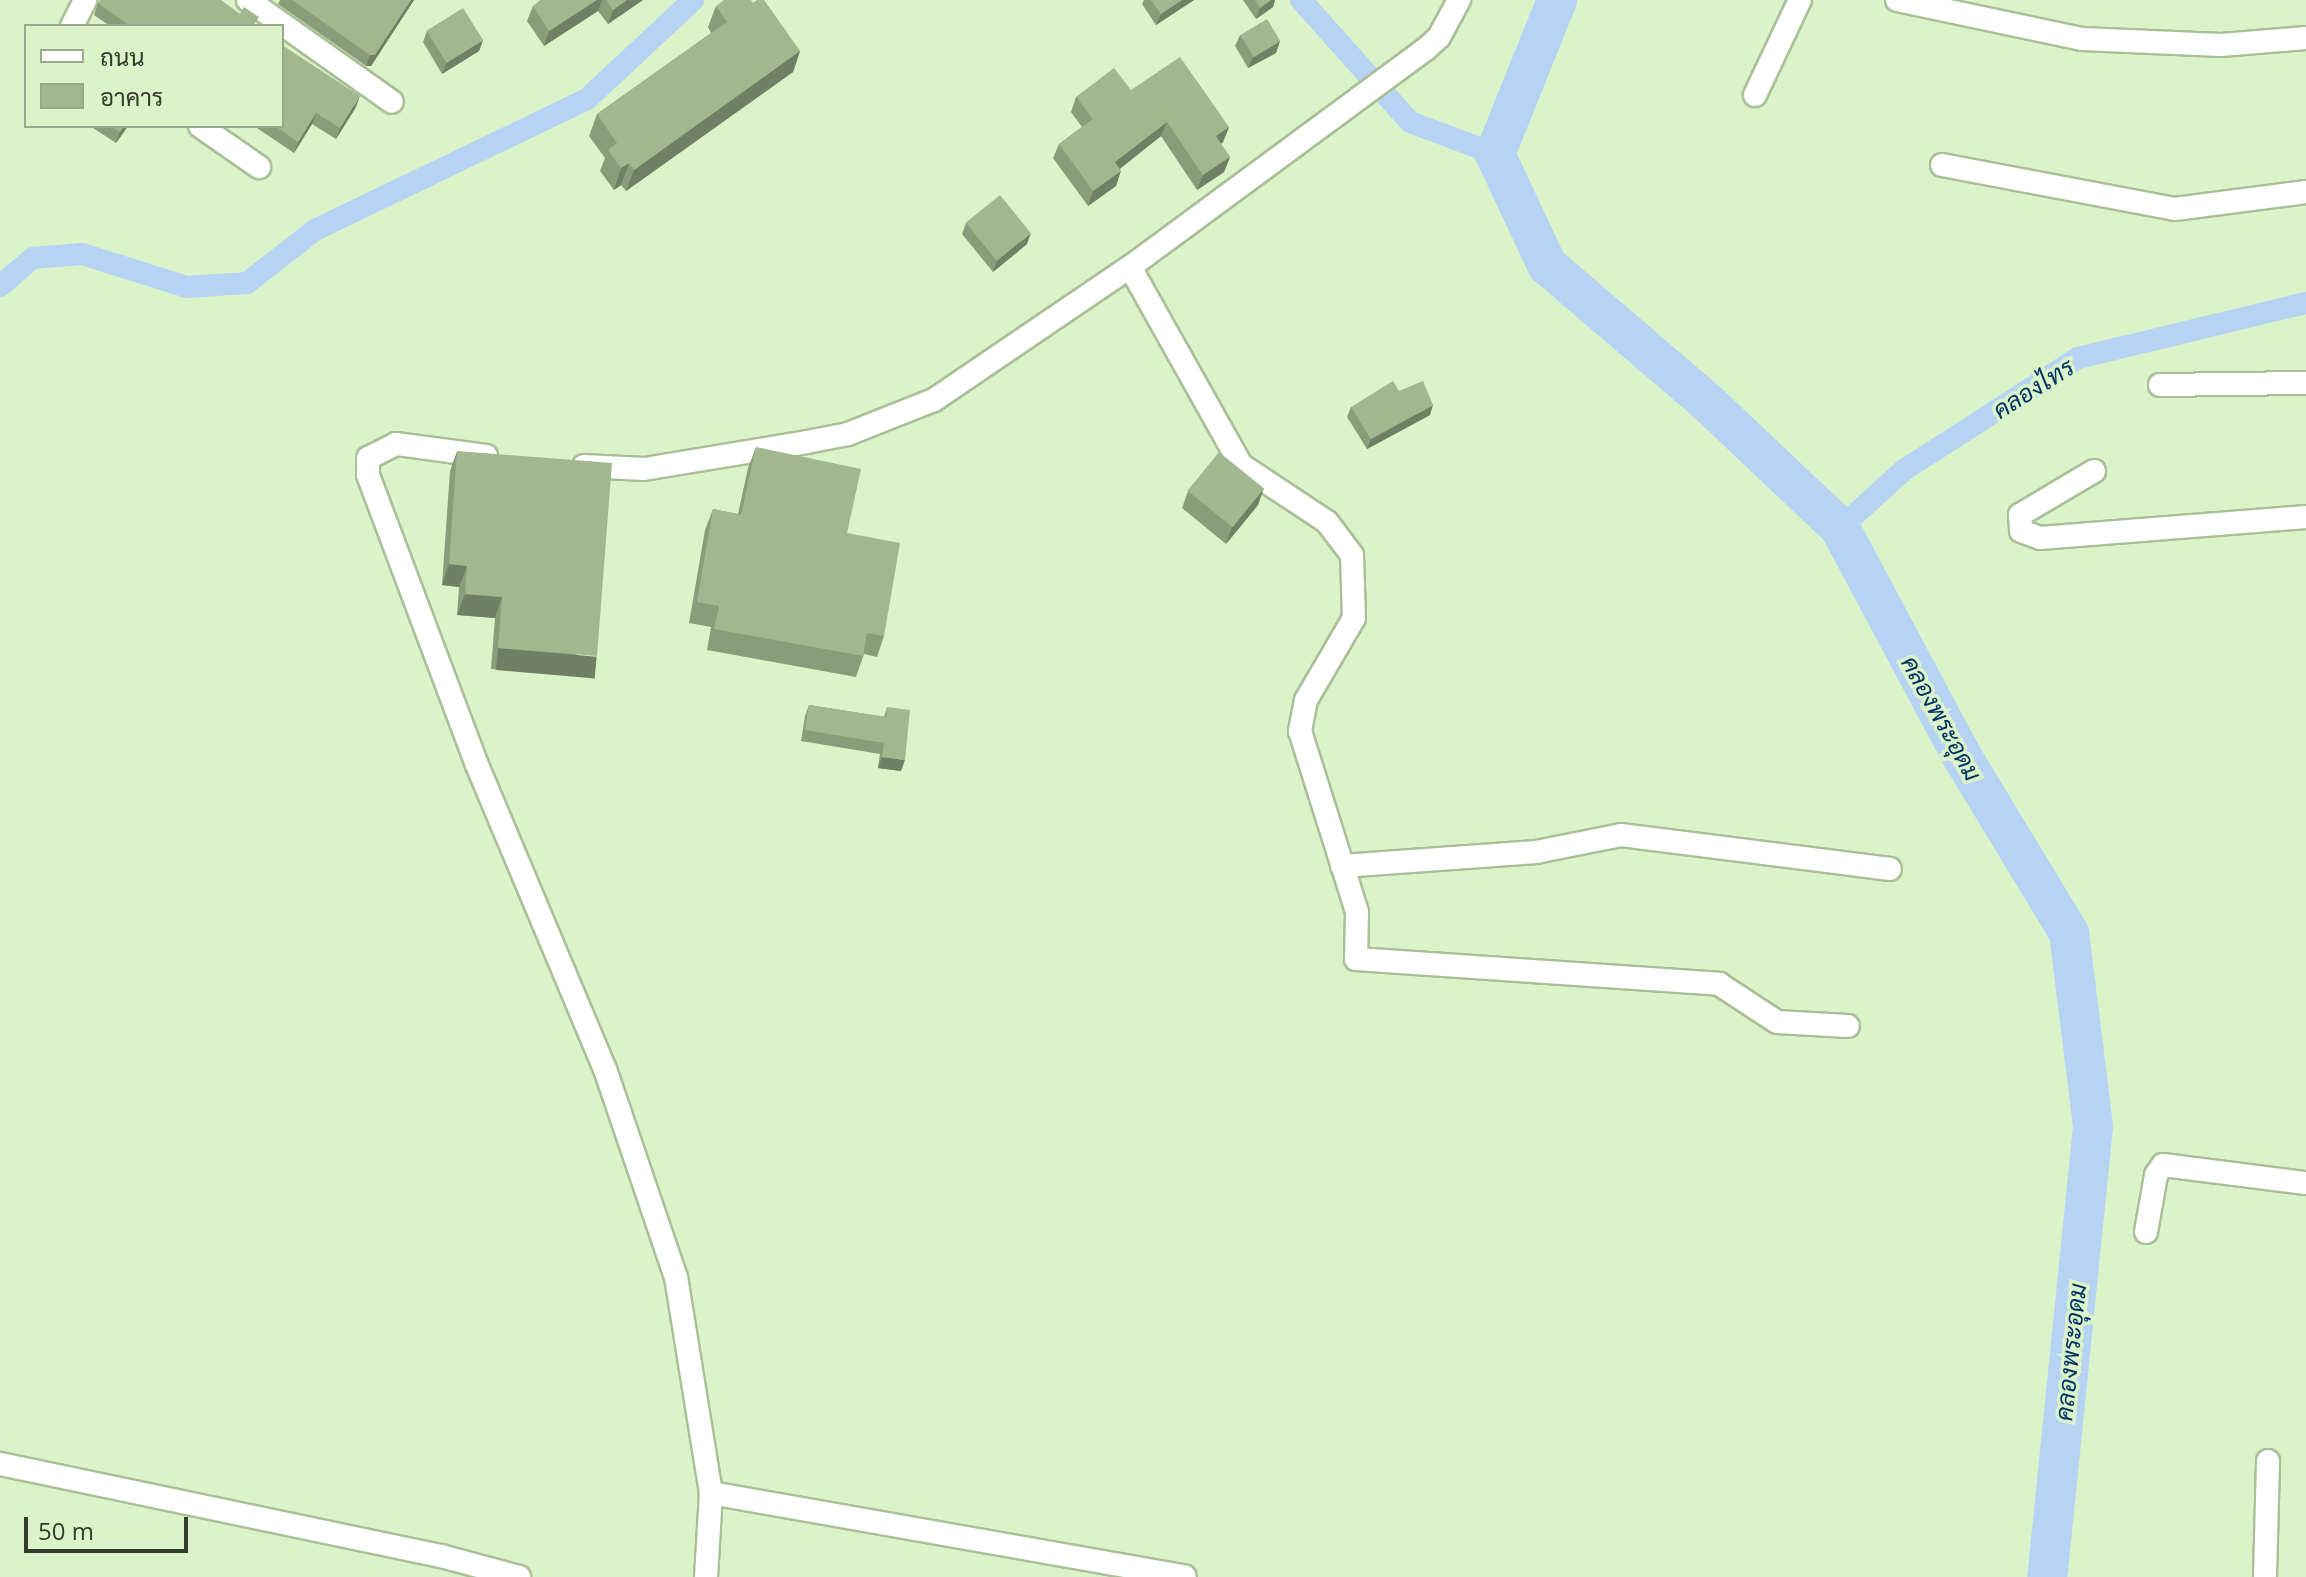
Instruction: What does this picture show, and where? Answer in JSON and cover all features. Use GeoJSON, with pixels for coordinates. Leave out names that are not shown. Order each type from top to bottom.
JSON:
{"type":"FeatureCollection","features":[{"type":"Feature","properties":{"kind":"street"},"geometry":{"type":"LineString","coordinates":[[73,24],[85,0]]}},
{"type":"Feature","properties":{"kind":"street"},"geometry":{"type":"LineString","coordinates":[[248,0],[282,24]]}},
{"type":"Feature","properties":{"kind":"street"},"geometry":{"type":"LineString","coordinates":[[565,466],[644,469],[848,434],[897,418],[934,400],[1130,267],[1411,60],[1439,37],[1459,0]]}},
{"type":"Feature","properties":{"kind":"street"},"geometry":{"type":"LineString","coordinates":[[1755,95],[1800,0]]}},
{"type":"Feature","properties":{"kind":"street"},"geometry":{"type":"LineString","coordinates":[[1897,0],[2082,39],[2221,45],[2306,38]]}},
{"type":"Feature","properties":{"kind":"street"},"geometry":{"type":"LineString","coordinates":[[284,26],[392,102]]}},
{"type":"Feature","properties":{"kind":"street"},"geometry":{"type":"LineString","coordinates":[[203,128],[259,167]]}},
{"type":"Feature","properties":{"kind":"street"},"geometry":{"type":"LineString","coordinates":[[1942,165],[2175,209],[2306,192]]}},
{"type":"Feature","properties":{"kind":"street"},"geometry":{"type":"LineString","coordinates":[[1130,267],[1241,465],[1327,522],[1352,555],[1354,618],[1306,700],[1300,731],[1357,912],[1356,959],[1719,984],[1777,1022],[1848,1026]]}},
{"type":"Feature","properties":{"kind":"street"},"geometry":{"type":"LineString","coordinates":[[2160,385],[2306,383]]}},
{"type":"Feature","properties":{"kind":"street"},"geometry":{"type":"LineString","coordinates":[[511,460],[396,444],[368,458],[368,475],[477,765],[635,1147],[676,1277],[711,1493],[706,1577]]}},
{"type":"Feature","properties":{"kind":"street"},"geometry":{"type":"LineString","coordinates":[[2094,471],[2020,515],[2021,531],[2040,538],[2306,517]]}},
{"type":"Feature","properties":{"kind":"street"},"geometry":{"type":"LineString","coordinates":[[1342,866],[1536,852],[1621,835],[1890,869]]}},
{"type":"Feature","properties":{"kind":"street"},"geometry":{"type":"LineString","coordinates":[[2146,1232],[2156,1175],[2163,1165],[2306,1183]]}},
{"type":"Feature","properties":{"kind":"street"},"geometry":{"type":"LineString","coordinates":[[2265,1577],[2268,1461]]}},
{"type":"Feature","properties":{"kind":"street"},"geometry":{"type":"LineString","coordinates":[[0,1464],[441,1556],[519,1577]]}},
{"type":"Feature","properties":{"kind":"street"},"geometry":{"type":"LineString","coordinates":[[711,1493],[1185,1577]]}},
{"type":"Feature","properties":{"kind":"building"},"geometry":{"type":"Polygon","coordinates":[[[100,0],[221,0],[240,14],[244,7],[259,17],[254,24],[127,24],[98,3],[100,0]]]}},
{"type":"Feature","properties":{"kind":"building"},"geometry":{"type":"Polygon","coordinates":[[[292,0],[411,0],[375,55],[370,55],[292,0]]]}},
{"type":"Feature","properties":{"kind":"building"},"geometry":{"type":"Polygon","coordinates":[[[541,0],[597,0],[549,31],[533,6],[541,0]]]}},
{"type":"Feature","properties":{"kind":"building"},"geometry":{"type":"Polygon","coordinates":[[[606,0],[627,0],[613,10],[606,0]]]}},
{"type":"Feature","properties":{"kind":"building"},"geometry":{"type":"Polygon","coordinates":[[[724,0],[751,0],[753,3],[764,0],[800,51],[634,170],[629,163],[621,168],[608,150],[617,143],[597,114],[727,22],[716,6],[724,0]]]}},
{"type":"Feature","properties":{"kind":"building"},"geometry":{"type":"Polygon","coordinates":[[[1151,0],[1182,0],[1161,14],[1151,0]]]}},
{"type":"Feature","properties":{"kind":"building"},"geometry":{"type":"Polygon","coordinates":[[[1255,0],[1271,0],[1260,8],[1255,0]]]}},
{"type":"Feature","properties":{"kind":"building"},"geometry":{"type":"Polygon","coordinates":[[[463,8],[483,40],[447,63],[427,31],[463,8]]]}},
{"type":"Feature","properties":{"kind":"building"},"geometry":{"type":"Polygon","coordinates":[[[1267,19],[1280,41],[1254,57],[1240,35],[1267,19]]]}},
{"type":"Feature","properties":{"kind":"building"},"geometry":{"type":"Polygon","coordinates":[[[284,46],[360,96],[340,128],[316,113],[298,142],[278,128],[284,128],[284,46]]]}},
{"type":"Feature","properties":{"kind":"building"},"geometry":{"type":"Polygon","coordinates":[[[1180,57],[1229,127],[1216,136],[1230,157],[1203,175],[1167,122],[1115,162],[1121,171],[1093,191],[1059,144],[1093,119],[1076,97],[1114,68],[1131,90],[1180,57]]]}},
{"type":"Feature","properties":{"kind":"building"},"geometry":{"type":"Polygon","coordinates":[[[1000,195],[1031,233],[997,261],[966,223],[1000,195]]]}},
{"type":"Feature","properties":{"kind":"building"},"geometry":{"type":"Polygon","coordinates":[[[1393,381],[1399,391],[1423,381],[1433,405],[1371,439],[1351,407],[1393,381]]]}},
{"type":"Feature","properties":{"kind":"building"},"geometry":{"type":"Polygon","coordinates":[[[756,447],[861,469],[847,533],[900,543],[884,636],[867,633],[863,656],[714,629],[719,606],[697,602],[713,509],[741,515],[756,447]]]}},
{"type":"Feature","properties":{"kind":"building"},"geometry":{"type":"Polygon","coordinates":[[[457,451],[612,463],[597,656],[498,648],[502,597],[465,594],[467,566],[449,564],[457,451]]]}},
{"type":"Feature","properties":{"kind":"building"},"geometry":{"type":"Polygon","coordinates":[[[1219,452],[1264,489],[1233,527],[1188,491],[1219,452]]]}},
{"type":"Feature","properties":{"kind":"building"},"geometry":{"type":"Polygon","coordinates":[[[809,705],[886,717],[887,707],[910,710],[905,760],[882,757],[884,743],[805,730],[809,705]]]}},
{"type":"Feature","properties":{"kind":"waterway"},"geometry":{"type":"LineString","coordinates":[[0,286],[33,258],[82,254],[187,287],[247,283],[315,230],[587,99],[693,0]]}},
{"type":"Feature","properties":{"kind":"waterway"},"geometry":{"type":"LineString","coordinates":[[1301,0],[1410,122],[1495,154]]}},
{"type":"Feature","properties":{"kind":"waterway","name":"คลองพระอุดม"},"geometry":{"type":"LineString","coordinates":[[1557,0],[1495,154],[1547,265],[1709,404],[1840,528],[1963,758],[2069,933],[2093,1127],[2047,1577]]}},
{"type":"Feature","properties":{"kind":"waterway","name":"คลองไทร"},"geometry":{"type":"LineString","coordinates":[[1840,528],[1904,470],[2078,358],[2306,303]]}}]}
